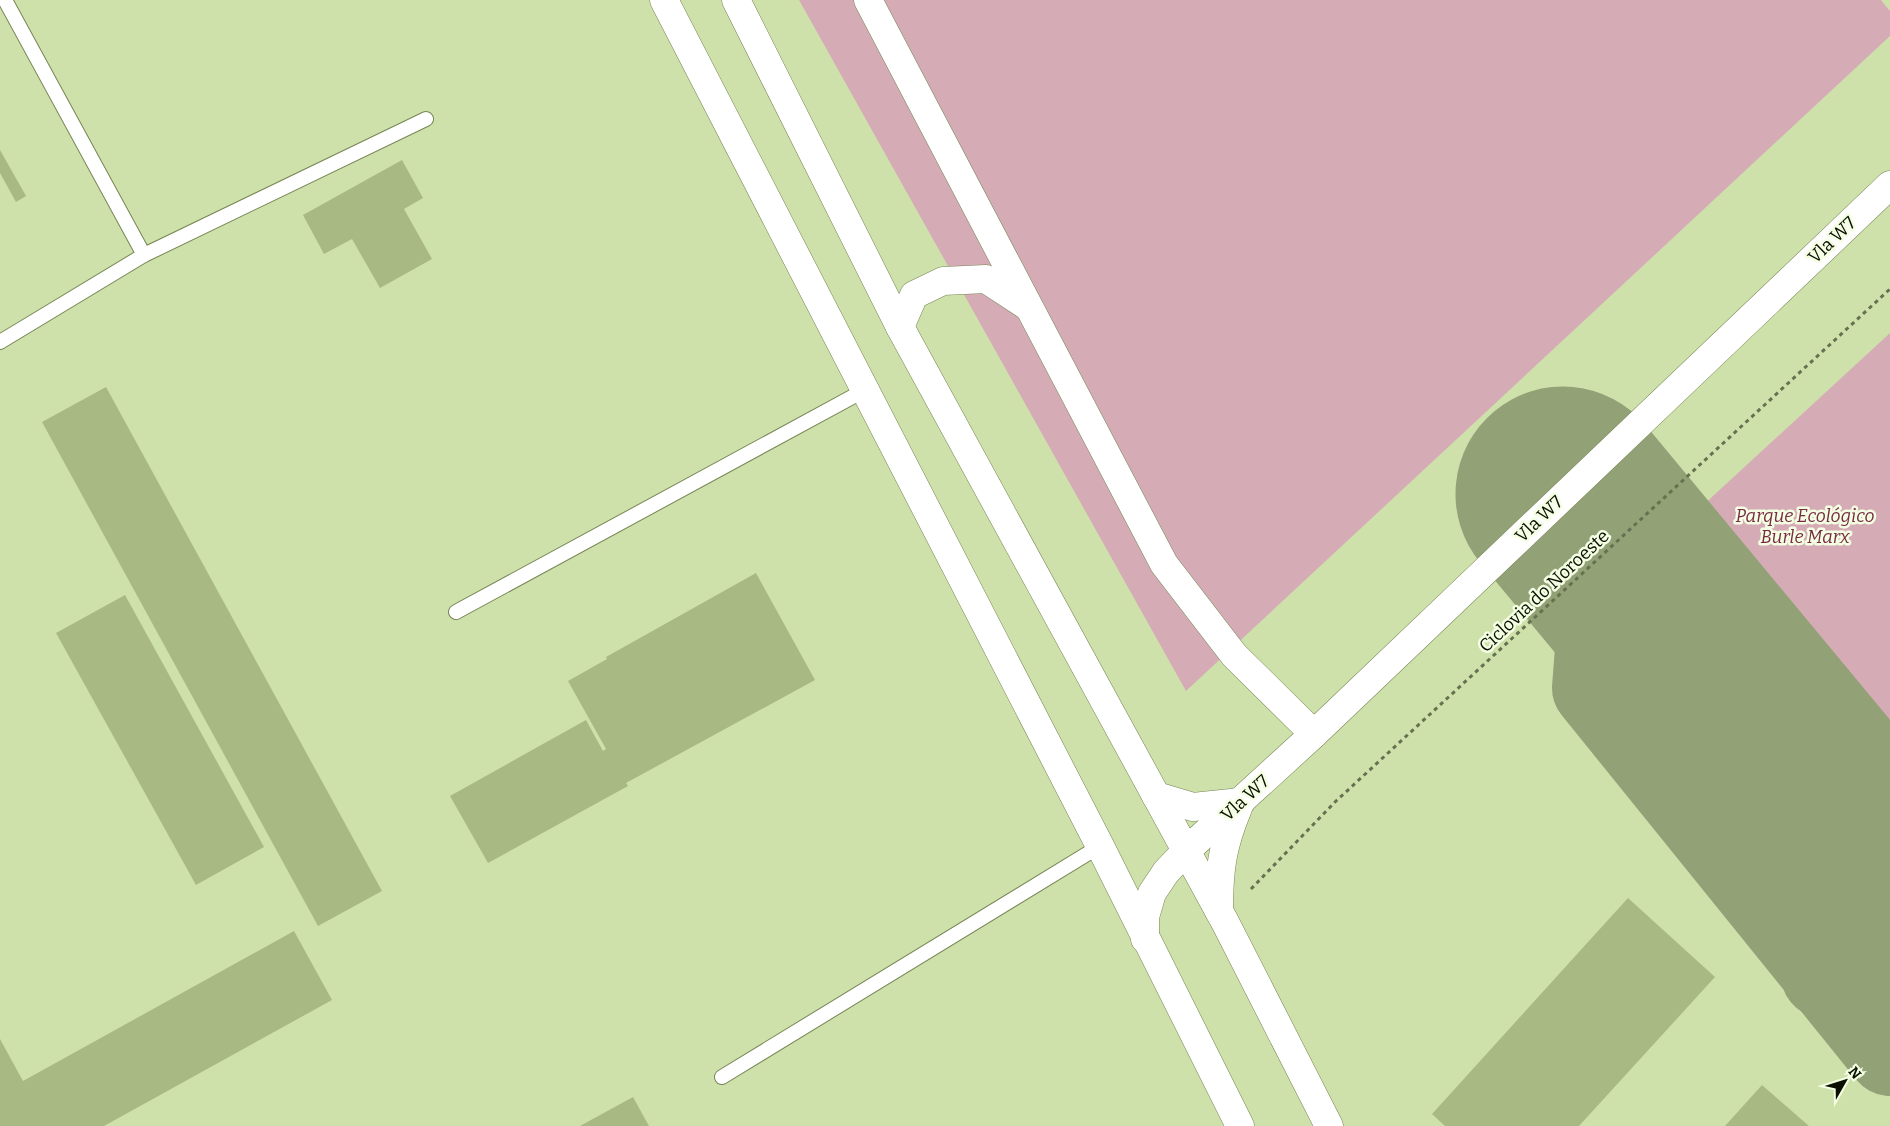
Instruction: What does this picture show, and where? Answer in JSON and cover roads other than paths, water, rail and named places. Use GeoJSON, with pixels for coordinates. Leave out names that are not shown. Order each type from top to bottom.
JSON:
{"type":"FeatureCollection","features":[{"type":"Feature","properties":{"kind":"main road"},"geometry":{"type":"LineString","coordinates":[[664,0],[1100,846],[1240,1126]]}},
{"type":"Feature","properties":{"kind":"main road"},"geometry":{"type":"LineString","coordinates":[[736,0],[900,327],[1222,917],[1329,1126]]}},
{"type":"Feature","properties":{"kind":"main road"},"geometry":{"type":"LineString","coordinates":[[868,0],[1164,564],[1234,654],[1314,734]]}},
{"type":"Feature","properties":{"kind":"main road","name":"Vla W7"},"geometry":{"type":"LineString","coordinates":[[1145,939],[1145,917],[1152,893],[1166,872],[1186,851],[1314,734],[1890,185]]}},
{"type":"Feature","properties":{"kind":"main road"},"geometry":{"type":"LineString","coordinates":[[900,327],[914,294],[942,281],[986,279],[1027,306]]}},
{"type":"Feature","properties":{"kind":"main road"},"geometry":{"type":"LineString","coordinates":[[1156,796],[1192,807],[1241,802],[1226,838],[1219,878],[1222,917]]}},
{"type":"Feature","properties":{"kind":"lane"},"geometry":{"type":"LineString","coordinates":[[5,0],[144,255]]}},
{"type":"Feature","properties":{"kind":"lane"},"geometry":{"type":"LineString","coordinates":[[0,342],[144,255],[426,118]]}},
{"type":"Feature","properties":{"kind":"lane"},"geometry":{"type":"LineString","coordinates":[[456,612],[865,390]]}},
{"type":"Feature","properties":{"kind":"lane"},"geometry":{"type":"LineString","coordinates":[[722,1077],[1100,846]]}},
{"type":"Feature","properties":{"kind":"park label","name":"Parque Ecológico Burle Marx"},"geometry":{"type":"Point","coordinates":[1805,526]}}]}
